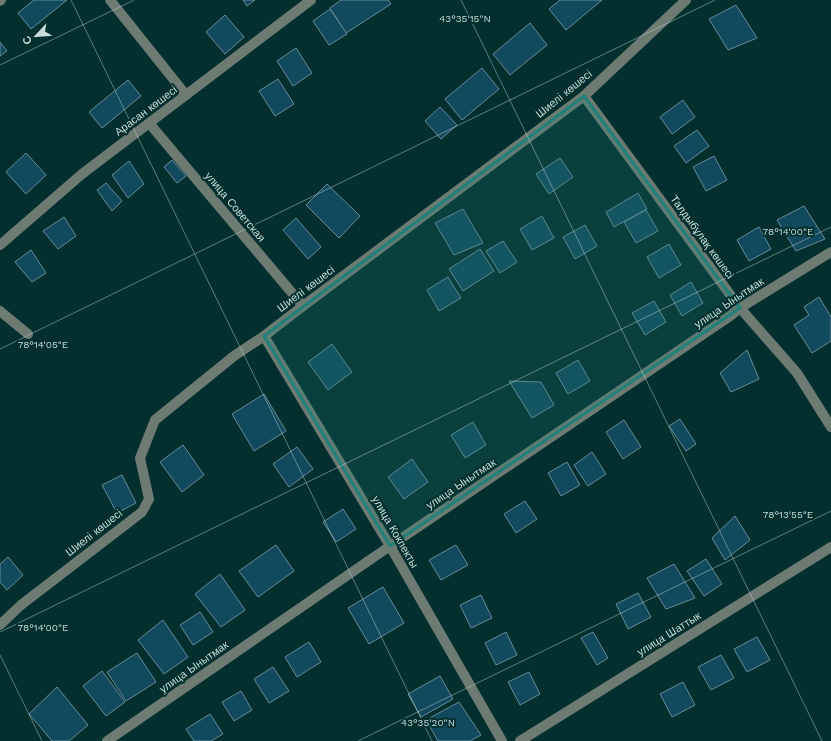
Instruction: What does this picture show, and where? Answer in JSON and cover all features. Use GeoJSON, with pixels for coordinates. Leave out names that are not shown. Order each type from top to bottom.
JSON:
{"type":"FeatureCollection","features":[{"type":"Feature","properties":{"kind":"street"},"geometry":{"type":"LineString","coordinates":[[110,0],[186,95]]}},
{"type":"Feature","properties":{"kind":"street","name":"Арасан көшесі"},"geometry":{"type":"LineString","coordinates":[[0,245],[82,174],[311,0]]}},
{"type":"Feature","properties":{"kind":"street","name":"Шиелі көшесі"},"geometry":{"type":"LineString","coordinates":[[0,625],[20,605],[142,512],[149,499],[140,458],[155,420],[234,356],[264,336],[584,96],[686,0]]}},
{"type":"Feature","properties":{"kind":"street","name":"Талдыбұлақ көшесі"},"geometry":{"type":"LineString","coordinates":[[584,96],[740,308],[797,373],[831,427]]}},
{"type":"Feature","properties":{"kind":"street","name":"улица Советская"},"geometry":{"type":"LineString","coordinates":[[149,124],[303,306]]}},
{"type":"Feature","properties":{"kind":"street","name":"улица Ынытмак"},"geometry":{"type":"LineString","coordinates":[[108,741],[390,546],[740,308],[831,252]]}},
{"type":"Feature","properties":{"kind":"street"},"geometry":{"type":"LineString","coordinates":[[0,311],[28,334]]}},
{"type":"Feature","properties":{"kind":"street","name":"улица Кокпекты"},"geometry":{"type":"LineString","coordinates":[[264,336],[390,546],[502,741]]}},
{"type":"Feature","properties":{"kind":"street","name":"улица Шаттык"},"geometry":{"type":"LineString","coordinates":[[520,741],[831,547]]}},
{"type":"Feature","properties":{"kind":"highlighted area"},"geometry":{"type":"Polygon","coordinates":[[[584,96],[740,308],[390,546],[264,336],[584,96]]]}},
{"type":"Feature","properties":{"kind":"building"},"geometry":{"type":"Polygon","coordinates":[[[34,0],[67,0],[31,29],[18,13],[34,0]]]}},
{"type":"Feature","properties":{"kind":"building"},"geometry":{"type":"Polygon","coordinates":[[[243,0],[255,0],[247,6],[243,0]]]}},
{"type":"Feature","properties":{"kind":"building"},"geometry":{"type":"Polygon","coordinates":[[[341,0],[388,0],[391,4],[346,33],[330,8],[341,0]]]}},
{"type":"Feature","properties":{"kind":"building"},"geometry":{"type":"Polygon","coordinates":[[[560,0],[602,0],[566,30],[549,9],[560,0]]]}},
{"type":"Feature","properties":{"kind":"building"},"geometry":{"type":"Polygon","coordinates":[[[736,5],[757,38],[728,50],[709,19],[736,5]]]}},
{"type":"Feature","properties":{"kind":"building"},"geometry":{"type":"Polygon","coordinates":[[[330,9],[347,34],[329,45],[313,21],[330,9]]]}},
{"type":"Feature","properties":{"kind":"building"},"geometry":{"type":"Polygon","coordinates":[[[225,15],[244,37],[225,54],[206,32],[225,15]]]}},
{"type":"Feature","properties":{"kind":"building"},"geometry":{"type":"Polygon","coordinates":[[[530,23],[547,45],[510,75],[493,54],[530,23]]]}},
{"type":"Feature","properties":{"kind":"building"},"geometry":{"type":"Polygon","coordinates":[[[0,42],[7,51],[0,56],[0,42]]]}},
{"type":"Feature","properties":{"kind":"building"},"geometry":{"type":"Polygon","coordinates":[[[296,48],[312,73],[293,86],[277,61],[296,48]]]}},
{"type":"Feature","properties":{"kind":"building"},"geometry":{"type":"Polygon","coordinates":[[[482,68],[499,89],[462,120],[445,99],[482,68]]]}},
{"type":"Feature","properties":{"kind":"building"},"geometry":{"type":"Polygon","coordinates":[[[278,79],[294,104],[275,116],[259,91],[278,79]]]}},
{"type":"Feature","properties":{"kind":"building"},"geometry":{"type":"Polygon","coordinates":[[[128,80],[141,96],[102,128],[89,112],[128,80]]]}},
{"type":"Feature","properties":{"kind":"building"},"geometry":{"type":"Polygon","coordinates":[[[683,100],[695,117],[672,134],[660,117],[683,100]]]}},
{"type":"Feature","properties":{"kind":"building"},"geometry":{"type":"Polygon","coordinates":[[[440,107],[457,125],[441,139],[425,121],[440,107]]]}},
{"type":"Feature","properties":{"kind":"building"},"geometry":{"type":"Polygon","coordinates":[[[697,130],[709,146],[686,163],[674,146],[697,130]]]}},
{"type":"Feature","properties":{"kind":"building"},"geometry":{"type":"Polygon","coordinates":[[[26,153],[46,175],[26,194],[6,172],[26,153]]]}},
{"type":"Feature","properties":{"kind":"building"},"geometry":{"type":"Polygon","coordinates":[[[714,156],[727,180],[706,191],[693,167],[714,156]]]}},
{"type":"Feature","properties":{"kind":"building"},"geometry":{"type":"Polygon","coordinates":[[[560,158],[573,177],[549,194],[536,174],[560,158]]]}},
{"type":"Feature","properties":{"kind":"building"},"geometry":{"type":"Polygon","coordinates":[[[172,160],[186,176],[177,183],[164,167],[172,160]]]}},
{"type":"Feature","properties":{"kind":"building"},"geometry":{"type":"Polygon","coordinates":[[[129,161],[144,184],[128,198],[112,175],[129,161]]]}},
{"type":"Feature","properties":{"kind":"building"},"geometry":{"type":"Polygon","coordinates":[[[106,183],[122,201],[112,211],[97,190],[106,183]]]}},
{"type":"Feature","properties":{"kind":"building"},"geometry":{"type":"Polygon","coordinates":[[[327,184],[360,216],[339,238],[306,205],[327,184]]]}},
{"type":"Feature","properties":{"kind":"building"},"geometry":{"type":"Polygon","coordinates":[[[638,193],[647,209],[614,227],[606,212],[638,193]]]}},
{"type":"Feature","properties":{"kind":"building"},"geometry":{"type":"Polygon","coordinates":[[[804,206],[825,239],[796,251],[777,220],[804,206]]]}},
{"type":"Feature","properties":{"kind":"building"},"geometry":{"type":"Polygon","coordinates":[[[463,209],[483,243],[454,255],[435,223],[463,209]]]}},
{"type":"Feature","properties":{"kind":"building"},"geometry":{"type":"Polygon","coordinates":[[[646,210],[658,231],[636,243],[624,222],[646,210]]]}},
{"type":"Feature","properties":{"kind":"building"},"geometry":{"type":"Polygon","coordinates":[[[542,216],[554,238],[532,250],[520,229],[542,216]]]}},
{"type":"Feature","properties":{"kind":"building"},"geometry":{"type":"Polygon","coordinates":[[[64,217],[76,236],[58,249],[43,231],[64,217]]]}},
{"type":"Feature","properties":{"kind":"building"},"geometry":{"type":"Polygon","coordinates":[[[296,218],[321,247],[308,259],[283,230],[296,218]]]}},
{"type":"Feature","properties":{"kind":"building"},"geometry":{"type":"Polygon","coordinates":[[[585,225],[597,246],[575,259],[563,237],[585,225]]]}},
{"type":"Feature","properties":{"kind":"building"},"geometry":{"type":"Polygon","coordinates":[[[759,227],[771,249],[749,261],[737,240],[759,227]]]}},
{"type":"Feature","properties":{"kind":"building"},"geometry":{"type":"Polygon","coordinates":[[[503,241],[517,262],[500,273],[486,251],[503,241]]]}},
{"type":"Feature","properties":{"kind":"building"},"geometry":{"type":"Polygon","coordinates":[[[669,244],[681,265],[659,278],[647,257],[669,244]]]}},
{"type":"Feature","properties":{"kind":"building"},"geometry":{"type":"Polygon","coordinates":[[[480,249],[494,271],[463,291],[449,269],[480,249]]]}},
{"type":"Feature","properties":{"kind":"building"},"geometry":{"type":"Polygon","coordinates":[[[31,250],[46,273],[32,282],[15,262],[31,250]]]}},
{"type":"Feature","properties":{"kind":"building"},"geometry":{"type":"Polygon","coordinates":[[[448,277],[461,298],[439,311],[427,290],[448,277]]]}},
{"type":"Feature","properties":{"kind":"building"},"geometry":{"type":"Polygon","coordinates":[[[691,282],[703,303],[682,316],[670,295],[691,282]]]}},
{"type":"Feature","properties":{"kind":"building"},"geometry":{"type":"Polygon","coordinates":[[[819,297],[831,317],[831,341],[812,353],[794,325],[809,315],[804,307],[819,297]]]}},
{"type":"Feature","properties":{"kind":"building"},"geometry":{"type":"Polygon","coordinates":[[[654,301],[666,322],[645,335],[632,313],[654,301]]]}},
{"type":"Feature","properties":{"kind":"building"},"geometry":{"type":"Polygon","coordinates":[[[332,344],[352,372],[328,390],[308,362],[332,344]]]}},
{"type":"Feature","properties":{"kind":"building"},"geometry":{"type":"Polygon","coordinates":[[[747,350],[759,379],[731,392],[720,373],[747,350]]]}},
{"type":"Feature","properties":{"kind":"building"},"geometry":{"type":"Polygon","coordinates":[[[578,360],[590,381],[568,394],[556,373],[578,360]]]}},
{"type":"Feature","properties":{"kind":"building"},"geometry":{"type":"Polygon","coordinates":[[[509,381],[541,382],[554,405],[532,418],[509,381]]]}},
{"type":"Feature","properties":{"kind":"building"},"geometry":{"type":"Polygon","coordinates":[[[264,394],[286,431],[254,451],[232,414],[264,394]]]}},
{"type":"Feature","properties":{"kind":"building"},"geometry":{"type":"Polygon","coordinates":[[[680,419],[696,444],[686,451],[669,426],[680,419]]]}},
{"type":"Feature","properties":{"kind":"building"},"geometry":{"type":"Polygon","coordinates":[[[624,420],[641,447],[623,459],[606,432],[624,420]]]}},
{"type":"Feature","properties":{"kind":"building"},"geometry":{"type":"Polygon","coordinates":[[[473,422],[486,445],[465,458],[451,435],[473,422]]]}},
{"type":"Feature","properties":{"kind":"building"},"geometry":{"type":"Polygon","coordinates":[[[183,445],[204,475],[182,492],[160,462],[183,445]]]}},
{"type":"Feature","properties":{"kind":"building"},"geometry":{"type":"Polygon","coordinates":[[[297,447],[313,469],[289,487],[273,464],[297,447]]]}},
{"type":"Feature","properties":{"kind":"building"},"geometry":{"type":"Polygon","coordinates":[[[592,452],[606,474],[588,486],[574,465],[592,452]]]}},
{"type":"Feature","properties":{"kind":"building"},"geometry":{"type":"Polygon","coordinates":[[[412,459],[428,482],[404,499],[388,477],[412,459]]]}},
{"type":"Feature","properties":{"kind":"building"},"geometry":{"type":"Polygon","coordinates":[[[567,462],[580,485],[561,496],[548,473],[567,462]]]}},
{"type":"Feature","properties":{"kind":"building"},"geometry":{"type":"Polygon","coordinates":[[[122,475],[136,503],[117,513],[102,485],[122,475]]]}},
{"type":"Feature","properties":{"kind":"building"},"geometry":{"type":"Polygon","coordinates":[[[525,501],[537,519],[516,533],[504,514],[525,501]]]}},
{"type":"Feature","properties":{"kind":"building"},"geometry":{"type":"Polygon","coordinates":[[[343,509],[356,529],[336,542],[323,522],[343,509]]]}},
{"type":"Feature","properties":{"kind":"building"},"geometry":{"type":"Polygon","coordinates":[[[735,516],[750,540],[725,560],[712,538],[735,516]]]}},
{"type":"Feature","properties":{"kind":"building"},"geometry":{"type":"Polygon","coordinates":[[[276,545],[294,571],[258,597],[239,571],[276,545]]]}},
{"type":"Feature","properties":{"kind":"building"},"geometry":{"type":"Polygon","coordinates":[[[456,545],[468,565],[441,580],[429,560],[456,545]]]}},
{"type":"Feature","properties":{"kind":"building"},"geometry":{"type":"Polygon","coordinates":[[[8,557],[23,575],[7,590],[0,582],[0,564],[8,557]]]}},
{"type":"Feature","properties":{"kind":"building"},"geometry":{"type":"Polygon","coordinates":[[[706,559],[722,584],[704,596],[687,571],[706,559]]]}},
{"type":"Feature","properties":{"kind":"building"},"geometry":{"type":"Polygon","coordinates":[[[674,564],[695,598],[666,609],[647,578],[674,564]]]}},
{"type":"Feature","properties":{"kind":"building"},"geometry":{"type":"Polygon","coordinates":[[[220,574],[245,610],[221,627],[195,594],[220,574]]]}},
{"type":"Feature","properties":{"kind":"building"},"geometry":{"type":"Polygon","coordinates":[[[383,587],[404,623],[369,644],[348,608],[383,587]]]}},
{"type":"Feature","properties":{"kind":"building"},"geometry":{"type":"Polygon","coordinates":[[[638,593],[651,617],[628,629],[616,604],[638,593]]]}},
{"type":"Feature","properties":{"kind":"building"},"geometry":{"type":"Polygon","coordinates":[[[481,595],[492,618],[471,628],[460,605],[481,595]]]}},
{"type":"Feature","properties":{"kind":"building"},"geometry":{"type":"Polygon","coordinates":[[[200,612],[213,632],[193,645],[180,625],[200,612]]]}},
{"type":"Feature","properties":{"kind":"building"},"geometry":{"type":"Polygon","coordinates":[[[163,620],[188,657],[164,674],[138,640],[163,620]]]}},
{"type":"Feature","properties":{"kind":"building"},"geometry":{"type":"Polygon","coordinates":[[[506,632],[517,655],[496,665],[485,643],[506,632]]]}},
{"type":"Feature","properties":{"kind":"building"},"geometry":{"type":"Polygon","coordinates":[[[593,632],[608,658],[597,665],[581,638],[593,632]]]}},
{"type":"Feature","properties":{"kind":"building"},"geometry":{"type":"Polygon","coordinates":[[[757,637],[770,660],[747,672],[734,649],[757,637]]]}},
{"type":"Feature","properties":{"kind":"building"},"geometry":{"type":"Polygon","coordinates":[[[309,642],[321,662],[297,677],[285,657],[309,642]]]}},
{"type":"Feature","properties":{"kind":"building"},"geometry":{"type":"Polygon","coordinates":[[[137,653],[156,682],[126,701],[107,672],[137,653]]]}},
{"type":"Feature","properties":{"kind":"building"},"geometry":{"type":"Polygon","coordinates":[[[721,655],[734,678],[711,690],[698,667],[721,655]]]}},
{"type":"Feature","properties":{"kind":"building"},"geometry":{"type":"Polygon","coordinates":[[[273,667],[289,691],[269,703],[254,679],[273,667]]]}},
{"type":"Feature","properties":{"kind":"building"},"geometry":{"type":"Polygon","coordinates":[[[102,671],[125,702],[106,716],[83,686],[102,671]]]}},
{"type":"Feature","properties":{"kind":"building"},"geometry":{"type":"Polygon","coordinates":[[[529,672],[540,694],[520,705],[508,682],[529,672]]]}},
{"type":"Feature","properties":{"kind":"building"},"geometry":{"type":"Polygon","coordinates":[[[440,676],[453,699],[421,717],[408,694],[440,676]]]}},
{"type":"Feature","properties":{"kind":"building"},"geometry":{"type":"Polygon","coordinates":[[[683,682],[695,705],[672,717],[660,694],[683,682]]]}},
{"type":"Feature","properties":{"kind":"building"},"geometry":{"type":"Polygon","coordinates":[[[57,687],[88,725],[69,741],[52,741],[29,714],[57,687]]]}},
{"type":"Feature","properties":{"kind":"building"},"geometry":{"type":"Polygon","coordinates":[[[241,691],[252,710],[234,721],[222,702],[241,691]]]}},
{"type":"Feature","properties":{"kind":"building"},"geometry":{"type":"Polygon","coordinates":[[[459,702],[481,735],[470,741],[438,741],[426,720],[459,702]]]}},
{"type":"Feature","properties":{"kind":"building"},"geometry":{"type":"Polygon","coordinates":[[[210,714],[223,734],[211,741],[194,741],[186,729],[210,714]]]}}]}
